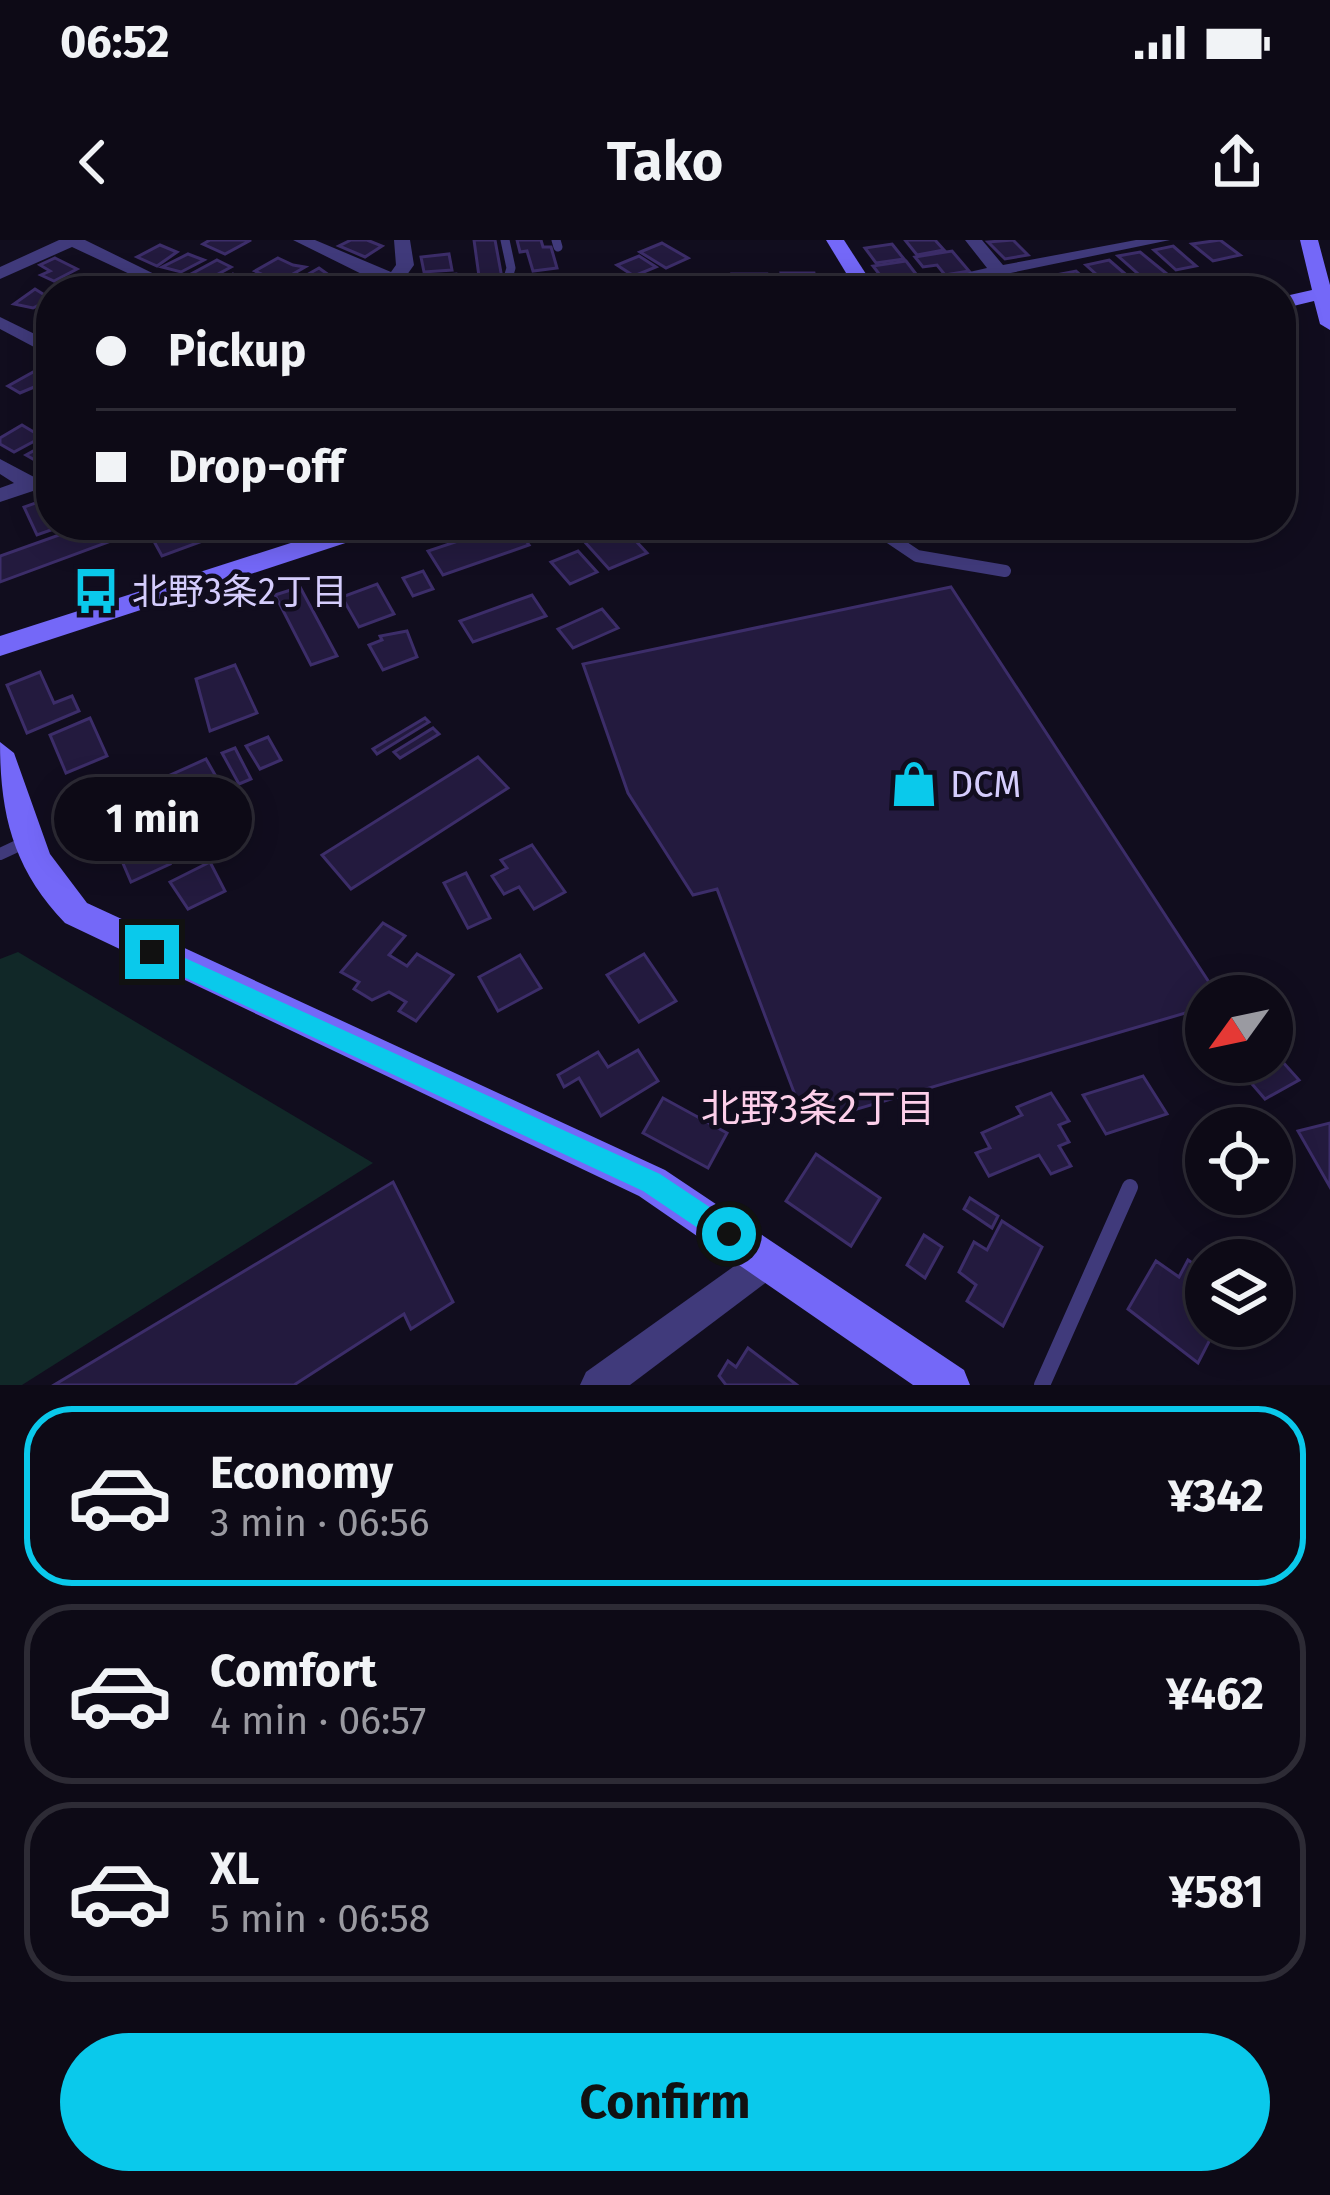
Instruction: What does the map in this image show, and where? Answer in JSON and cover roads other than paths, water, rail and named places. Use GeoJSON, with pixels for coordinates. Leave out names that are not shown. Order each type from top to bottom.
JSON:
{"type":"FeatureCollection","features":[{"type":"Feature","properties":{"kind":"street"},"geometry":{"type":"LineString","coordinates":[[0,274],[71,240],[148,276]]}},
{"type":"Feature","properties":{"kind":"street"},"geometry":{"type":"LineString","coordinates":[[301,240],[378,276]]}},
{"type":"Feature","properties":{"kind":"street"},"geometry":{"type":"LineString","coordinates":[[402,276],[403,240]]}},
{"type":"Feature","properties":{"kind":"street"},"geometry":{"type":"LineString","coordinates":[[835,240],[858,276]]}},
{"type":"Feature","properties":{"kind":"street"},"geometry":{"type":"LineString","coordinates":[[973,240],[999,271]]}},
{"type":"Feature","properties":{"kind":"street"},"geometry":{"type":"LineString","coordinates":[[973,276],[1162,240]]}},
{"type":"Feature","properties":{"kind":"street"},"geometry":{"type":"LineString","coordinates":[[1309,240],[1330,324]]}},
{"type":"Feature","properties":{"kind":"street"},"geometry":{"type":"LineString","coordinates":[[0,322],[36,342]]}},
{"type":"Feature","properties":{"kind":"street"},"geometry":{"type":"LineString","coordinates":[[0,465],[36,479]]}},
{"type":"Feature","properties":{"kind":"street"},"geometry":{"type":"LineString","coordinates":[[0,495],[36,483]]}},
{"type":"Feature","properties":{"kind":"street"},"geometry":{"type":"LineString","coordinates":[[0,646],[328,540]]}},
{"type":"Feature","properties":{"kind":"street"},"geometry":{"type":"LineString","coordinates":[[0,753],[14,847],[52,893],[111,933],[652,1183],[949,1385]]}},
{"type":"Feature","properties":{"kind":"street"},"geometry":{"type":"LineString","coordinates":[[599,1385],[768,1260]]}},
{"type":"Feature","properties":{"kind":"lane"},"geometry":{"type":"LineString","coordinates":[[505,240],[509,276]]}},
{"type":"Feature","properties":{"kind":"lane"},"geometry":{"type":"LineString","coordinates":[[886,540],[896,550],[942,567],[1005,571]]}},
{"type":"Feature","properties":{"kind":"lane"},"geometry":{"type":"LineString","coordinates":[[1042,1385],[1130,1186]]}},
{"type":"Feature","properties":{"kind":"place","name":"北野3条2丁目"},"geometry":{"type":"Point","coordinates":[96,591]}},
{"type":"Feature","properties":{"kind":"place","name":"DCM"},"geometry":{"type":"Point","coordinates":[914,784]}},
{"type":"Feature","properties":{"kind":"district","name":"北野3条2丁目"},"geometry":{"type":"Point","coordinates":[818,1108]}}]}
